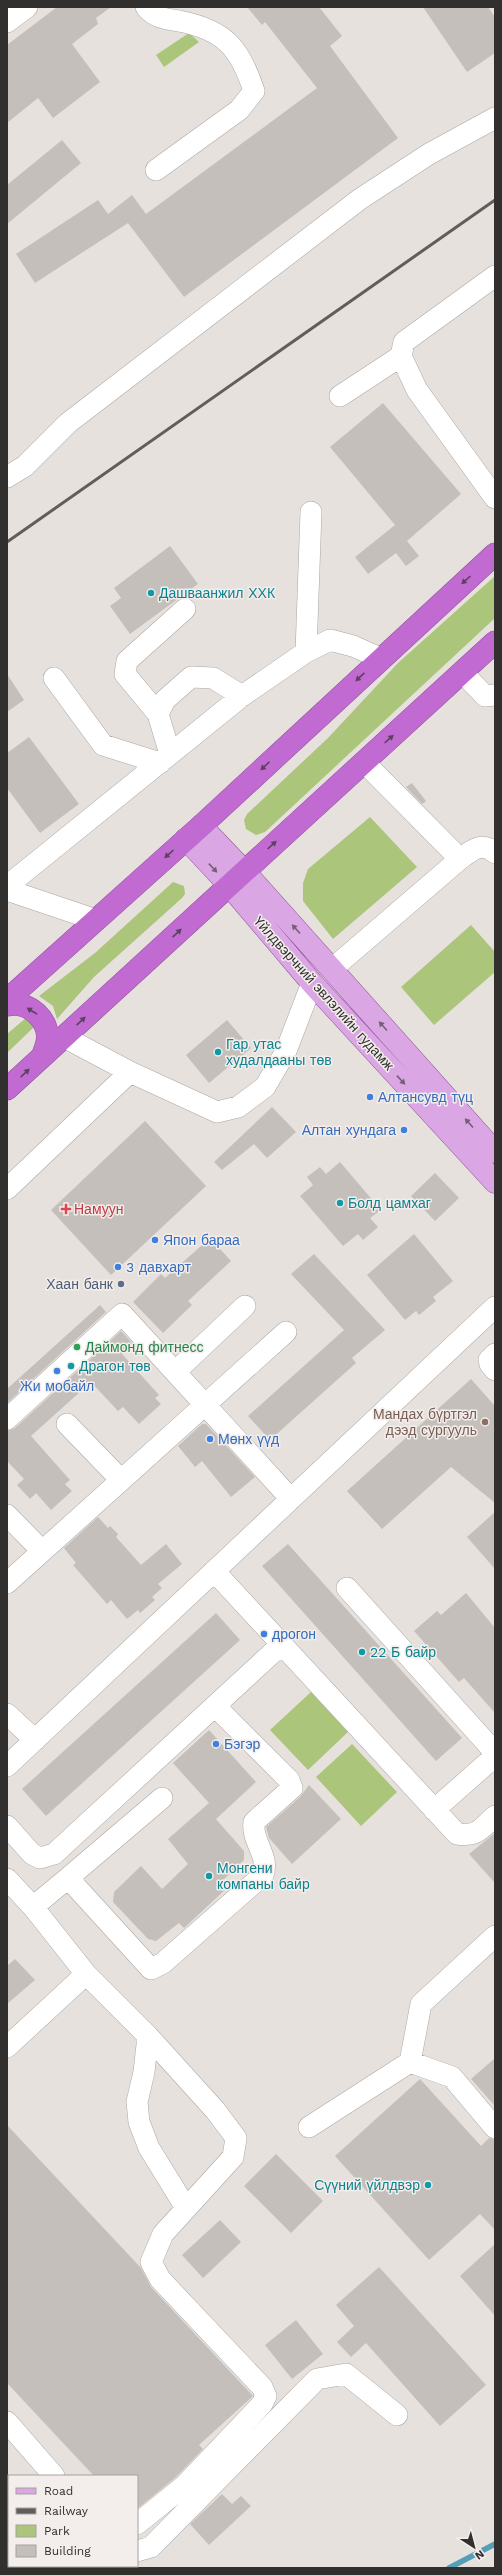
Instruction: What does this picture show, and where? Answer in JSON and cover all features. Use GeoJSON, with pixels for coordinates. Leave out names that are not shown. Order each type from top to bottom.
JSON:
{"type":"FeatureCollection","features":[{"type":"Feature","properties":{"kind":"highway"},"geometry":{"type":"LineString","coordinates":[[7,1000],[193,833],[380,658],[495,554]]}},
{"type":"Feature","properties":{"kind":"highway"},"geometry":{"type":"LineString","coordinates":[[7,1089],[495,642]]}},
{"type":"Feature","properties":{"kind":"highway"},"geometry":{"type":"LineString","coordinates":[[7,1005],[24,1006],[37,1013],[46,1026],[48,1041],[42,1057]]}},
{"type":"Feature","properties":{"kind":"main road","name":"Үйлдвэрчний эвлэлийн гудамж"},"geometry":{"type":"LineString","coordinates":[[193,833],[237,878],[332,969],[495,1152]]}},
{"type":"Feature","properties":{"kind":"main road","name":"Үйлдвэрчний эвлэлийн гудамж"},"geometry":{"type":"LineString","coordinates":[[237,878],[312,983],[495,1182]]}},
{"type":"Feature","properties":{"kind":"street"},"geometry":{"type":"LineString","coordinates":[[7,22],[27,7]]}},
{"type":"Feature","properties":{"kind":"street"},"geometry":{"type":"LineString","coordinates":[[146,7],[152,14],[196,24],[224,37],[246,64],[254,91],[239,110],[156,170]]}},
{"type":"Feature","properties":{"kind":"street"},"geometry":{"type":"LineString","coordinates":[[7,476],[25,466],[68,423],[360,199],[429,154],[495,118]]}},
{"type":"Feature","properties":{"kind":"street"},"geometry":{"type":"LineString","coordinates":[[495,276],[404,342],[401,356],[417,390],[495,498]]}},
{"type":"Feature","properties":{"kind":"street"},"geometry":{"type":"LineString","coordinates":[[340,396],[401,356]]}},
{"type":"Feature","properties":{"kind":"street"},"geometry":{"type":"LineString","coordinates":[[306,652],[311,512]]}},
{"type":"Feature","properties":{"kind":"street"},"geometry":{"type":"LineString","coordinates":[[165,758],[158,714],[125,674],[127,661],[185,609]]}},
{"type":"Feature","properties":{"kind":"street"},"geometry":{"type":"LineString","coordinates":[[7,886],[242,696],[306,652],[330,640],[353,646],[380,658]]}},
{"type":"Feature","properties":{"kind":"street"},"geometry":{"type":"LineString","coordinates":[[462,672],[485,696],[495,695]]}},
{"type":"Feature","properties":{"kind":"street"},"geometry":{"type":"LineString","coordinates":[[54,678],[103,745],[165,758]]}},
{"type":"Feature","properties":{"kind":"street"},"geometry":{"type":"LineString","coordinates":[[158,714],[165,700],[191,678],[213,678],[242,696]]}},
{"type":"Feature","properties":{"kind":"street"},"geometry":{"type":"LineString","coordinates":[[364,762],[460,858]]}},
{"type":"Feature","properties":{"kind":"street"},"geometry":{"type":"LineString","coordinates":[[332,969],[460,858],[478,847],[485,846],[495,853]]}},
{"type":"Feature","properties":{"kind":"street"},"geometry":{"type":"LineString","coordinates":[[7,890],[47,901],[96,920]]}},
{"type":"Feature","properties":{"kind":"street"},"geometry":{"type":"LineString","coordinates":[[64,1037],[130,1072],[217,1112],[238,1107],[265,1086],[269,1081],[286,1051],[312,983]]}},
{"type":"Feature","properties":{"kind":"street"},"geometry":{"type":"LineString","coordinates":[[7,1189],[130,1072]]}},
{"type":"Feature","properties":{"kind":"street"},"geometry":{"type":"LineString","coordinates":[[174,1372],[245,1306]]}},
{"type":"Feature","properties":{"kind":"street"},"geometry":{"type":"LineString","coordinates":[[7,1766],[495,1307]]}},
{"type":"Feature","properties":{"kind":"street"},"geometry":{"type":"LineString","coordinates":[[7,1419],[122,1314],[291,1499]]}},
{"type":"Feature","properties":{"kind":"street"},"geometry":{"type":"LineString","coordinates":[[7,1583],[204,1404],[286,1332]]}},
{"type":"Feature","properties":{"kind":"street"},"geometry":{"type":"LineString","coordinates":[[495,1354],[489,1360],[490,1364],[495,1370]]}},
{"type":"Feature","properties":{"kind":"street"},"geometry":{"type":"LineString","coordinates":[[67,1424],[121,1480]]}},
{"type":"Feature","properties":{"kind":"street"},"geometry":{"type":"LineString","coordinates":[[7,1515],[42,1551]]}},
{"type":"Feature","properties":{"kind":"street"},"geometry":{"type":"LineString","coordinates":[[214,1571],[392,1761],[434,1810],[457,1834],[469,1836],[477,1833],[495,1816]]}},
{"type":"Feature","properties":{"kind":"street"},"geometry":{"type":"LineString","coordinates":[[347,1588],[490,1748],[493,1758],[434,1810]]}},
{"type":"Feature","properties":{"kind":"street"},"geometry":{"type":"LineString","coordinates":[[7,1826],[32,1854],[40,1858],[54,1854],[282,1644]]}},
{"type":"Feature","properties":{"kind":"street"},"geometry":{"type":"LineString","coordinates":[[68,1878],[151,1969],[163,1963],[263,1875],[265,1863],[255,1835],[254,1822],[292,1788],[292,1784],[215,1706]]}},
{"type":"Feature","properties":{"kind":"street"},"geometry":{"type":"LineString","coordinates":[[7,1714],[34,1740]]}},
{"type":"Feature","properties":{"kind":"street"},"geometry":{"type":"LineString","coordinates":[[33,1908],[162,1798]]}},
{"type":"Feature","properties":{"kind":"street"},"geometry":{"type":"LineString","coordinates":[[7,1879],[33,1908],[86,1974],[148,2036],[214,2110],[236,2138],[236,2147],[233,2157],[163,2234],[150,2262],[160,2279],[262,2387],[266,2396],[262,2404],[184,2486],[138,2523]]}},
{"type":"Feature","properties":{"kind":"street"},"geometry":{"type":"LineString","coordinates":[[309,2127],[410,2062],[421,2004],[495,1936]]}},
{"type":"Feature","properties":{"kind":"street"},"geometry":{"type":"LineString","coordinates":[[7,2047],[86,1974]]}},
{"type":"Feature","properties":{"kind":"street"},"geometry":{"type":"LineString","coordinates":[[148,2036],[144,2072],[137,2102],[139,2122],[149,2148],[186,2208]]}},
{"type":"Feature","properties":{"kind":"street"},"geometry":{"type":"LineString","coordinates":[[410,2062],[452,2077],[495,2128]]}},
{"type":"Feature","properties":{"kind":"street"},"geometry":{"type":"LineString","coordinates":[[138,2551],[151,2547],[317,2379],[346,2374],[397,2415]]}},
{"type":"Feature","properties":{"kind":"street"},"geometry":{"type":"LineString","coordinates":[[7,2422],[53,2475]]}},
{"type":"Feature","properties":{"kind":"green space"},"geometry":{"type":"Polygon","coordinates":[[[189,33],[199,42],[164,67],[156,55],[189,33]]]}},
{"type":"Feature","properties":{"kind":"green space"},"geometry":{"type":"Polygon","coordinates":[[[495,576],[495,618],[265,832],[256,835],[246,829],[244,820],[247,814],[328,738],[398,663],[495,576]]]}},
{"type":"Feature","properties":{"kind":"green space"},"geometry":{"type":"Polygon","coordinates":[[[370,817],[417,867],[333,939],[303,901],[303,883],[308,869],[370,817]]]}},
{"type":"Feature","properties":{"kind":"green space"},"geometry":{"type":"Polygon","coordinates":[[[173,882],[184,886],[185,894],[182,898],[94,977],[57,1019],[53,1006],[39,996],[95,953],[173,882]]]}},
{"type":"Feature","properties":{"kind":"green space"},"geometry":{"type":"Polygon","coordinates":[[[471,925],[495,952],[495,972],[434,1025],[401,987],[471,925]]]}},
{"type":"Feature","properties":{"kind":"green space"},"geometry":{"type":"Polygon","coordinates":[[[27,1017],[35,1026],[7,1053],[7,1034],[27,1017]]]}},
{"type":"Feature","properties":{"kind":"green space"},"geometry":{"type":"Polygon","coordinates":[[[311,1692],[348,1732],[308,1770],[270,1730],[311,1692]]]}},
{"type":"Feature","properties":{"kind":"green space"},"geometry":{"type":"Polygon","coordinates":[[[352,1744],[397,1792],[361,1826],[316,1777],[352,1744]]]}},
{"type":"Feature","properties":{"kind":"building"},"geometry":{"type":"Polygon","coordinates":[[[57,7],[111,7],[96,18],[98,24],[72,44],[100,82],[53,118],[38,98],[7,123],[7,45],[57,7]]]}},
{"type":"Feature","properties":{"kind":"building"},"geometry":{"type":"Polygon","coordinates":[[[247,7],[319,7],[342,36],[330,46],[398,138],[184,297],[128,223],[35,283],[16,254],[98,200],[108,214],[132,195],[146,214],[317,88],[265,22],[262,25],[247,7]]]}},
{"type":"Feature","properties":{"kind":"building"},"geometry":{"type":"Polygon","coordinates":[[[423,7],[488,7],[495,17],[495,53],[467,72],[423,7]]]}},
{"type":"Feature","properties":{"kind":"building"},"geometry":{"type":"Polygon","coordinates":[[[62,140],[81,163],[7,224],[7,185],[62,140]]]}},
{"type":"Feature","properties":{"kind":"building"},"geometry":{"type":"Polygon","coordinates":[[[383,403],[461,494],[407,541],[419,556],[406,566],[396,553],[368,574],[355,557],[395,525],[330,447],[383,403]]]}},
{"type":"Feature","properties":{"kind":"building","name":"Дашваанжил ХХК"},"geometry":{"type":"Polygon","coordinates":[[[170,546],[198,584],[130,634],[110,606],[121,598],[114,588],[170,546]]]}},
{"type":"Feature","properties":{"kind":"building"},"geometry":{"type":"Polygon","coordinates":[[[7,674],[24,700],[7,712],[7,674]]]}},
{"type":"Feature","properties":{"kind":"building"},"geometry":{"type":"Polygon","coordinates":[[[29,737],[79,804],[40,833],[7,788],[7,753],[29,737]]]}},
{"type":"Feature","properties":{"kind":"building"},"geometry":{"type":"Polygon","coordinates":[[[412,783],[426,801],[422,804],[406,787],[412,783]]]}},
{"type":"Feature","properties":{"kind":"building","name":"Гар утас худалдааны төв"},"geometry":{"type":"Polygon","coordinates":[[[227,1020],[251,1048],[209,1083],[186,1055],[227,1020]]]}},
{"type":"Feature","properties":{"kind":"building"},"geometry":{"type":"Polygon","coordinates":[[[272,1107],[296,1132],[267,1158],[254,1144],[222,1170],[214,1162],[272,1107]]]}},
{"type":"Feature","properties":{"kind":"building"},"geometry":{"type":"Polygon","coordinates":[[[145,1121],[206,1186],[111,1275],[51,1210],[145,1121]]]}},
{"type":"Feature","properties":{"kind":"building","name":"Болд цамхаг"},"geometry":{"type":"Polygon","coordinates":[[[340,1162],[381,1210],[370,1218],[378,1227],[363,1240],[358,1234],[343,1246],[300,1196],[313,1185],[307,1177],[320,1167],[326,1174],[340,1162]]]}},
{"type":"Feature","properties":{"kind":"building"},"geometry":{"type":"Polygon","coordinates":[[[435,1173],[459,1198],[435,1221],[411,1196],[435,1173]]]}},
{"type":"Feature","properties":{"kind":"building"},"geometry":{"type":"Polygon","coordinates":[[[414,1234],[453,1281],[433,1297],[436,1301],[419,1315],[416,1311],[405,1320],[367,1275],[414,1234]]]}},
{"type":"Feature","properties":{"kind":"building"},"geometry":{"type":"Polygon","coordinates":[[[210,1238],[231,1261],[188,1301],[192,1305],[163,1333],[133,1302],[161,1274],[165,1278],[210,1238]]]}},
{"type":"Feature","properties":{"kind":"building"},"geometry":{"type":"Polygon","coordinates":[[[314,1254],[385,1330],[352,1358],[356,1363],[270,1440],[248,1416],[344,1330],[291,1274],[314,1254]]]}},
{"type":"Feature","properties":{"kind":"building"},"geometry":{"type":"Polygon","coordinates":[[[100,1305],[106,1312],[7,1403],[7,1389],[100,1305]]]}},
{"type":"Feature","properties":{"kind":"building"},"geometry":{"type":"Polygon","coordinates":[[[121,1331],[133,1344],[122,1354],[159,1395],[155,1398],[161,1404],[139,1424],[123,1407],[118,1411],[91,1382],[31,1436],[70,1480],[65,1484],[72,1491],[51,1510],[36,1493],[30,1499],[17,1485],[24,1479],[7,1461],[7,1431],[15,1428],[121,1331]]]}},
{"type":"Feature","properties":{"kind":"building"},"geometry":{"type":"Polygon","coordinates":[[[471,1379],[495,1406],[495,1503],[451,1467],[382,1529],[347,1491],[471,1379]]]}},
{"type":"Feature","properties":{"kind":"building"},"geometry":{"type":"Polygon","coordinates":[[[202,1424],[206,1424],[255,1477],[231,1497],[202,1461],[195,1467],[178,1446],[202,1424]]]}},
{"type":"Feature","properties":{"kind":"building"},"geometry":{"type":"Polygon","coordinates":[[[495,1512],[495,1569],[467,1537],[495,1512]]]}},
{"type":"Feature","properties":{"kind":"building"},"geometry":{"type":"Polygon","coordinates":[[[98,1517],[108,1528],[110,1526],[118,1534],[116,1537],[141,1565],[166,1544],[182,1564],[158,1584],[162,1588],[152,1597],[155,1600],[140,1613],[138,1610],[127,1619],[111,1600],[107,1604],[73,1565],[76,1563],[64,1548],[98,1517]]]}},
{"type":"Feature","properties":{"kind":"building","name":"22 Б байр"},"geometry":{"type":"Polygon","coordinates":[[[288,1544],[462,1738],[436,1761],[262,1566],[288,1544]]]}},
{"type":"Feature","properties":{"kind":"building"},"geometry":{"type":"Polygon","coordinates":[[[466,1593],[495,1628],[495,1713],[464,1678],[459,1682],[414,1631],[437,1611],[441,1615],[466,1593]]]}},
{"type":"Feature","properties":{"kind":"building"},"geometry":{"type":"Polygon","coordinates":[[[216,1613],[240,1640],[46,1816],[22,1789],[216,1613]]]}},
{"type":"Feature","properties":{"kind":"building","name":"Монгени компаны байр"},"geometry":{"type":"Polygon","coordinates":[[[209,1730],[256,1782],[216,1819],[244,1851],[244,1860],[221,1882],[227,1888],[184,1928],[179,1923],[156,1941],[148,1939],[113,1902],[114,1892],[141,1866],[162,1889],[188,1864],[168,1839],[209,1803],[173,1763],[209,1730]]]}},
{"type":"Feature","properties":{"kind":"building"},"geometry":{"type":"Polygon","coordinates":[[[309,1785],[341,1819],[292,1864],[269,1838],[266,1827],[300,1797],[309,1785]]]}},
{"type":"Feature","properties":{"kind":"building"},"geometry":{"type":"Polygon","coordinates":[[[495,1833],[495,1883],[469,1854],[495,1833]]]}},
{"type":"Feature","properties":{"kind":"building"},"geometry":{"type":"Polygon","coordinates":[[[15,1959],[35,1980],[7,2004],[7,1966],[15,1959]]]}},
{"type":"Feature","properties":{"kind":"building"},"geometry":{"type":"Polygon","coordinates":[[[495,2058],[495,2106],[471,2079],[495,2058]]]}},
{"type":"Feature","properties":{"kind":"building","name":"Сүүний үйлдвэр"},"geometry":{"type":"Polygon","coordinates":[[[420,2079],[481,2146],[489,2138],[495,2140],[495,2230],[480,2214],[429,2260],[335,2156],[420,2079]]]}},
{"type":"Feature","properties":{"kind":"building"},"geometry":{"type":"Polygon","coordinates":[[[7,2125],[141,2268],[151,2287],[253,2396],[199,2445],[203,2449],[176,2477],[138,2508],[138,2475],[93,2475],[7,2383],[7,2125]]]}},
{"type":"Feature","properties":{"kind":"building"},"geometry":{"type":"Polygon","coordinates":[[[276,2154],[323,2201],[291,2233],[244,2186],[276,2154]]]}},
{"type":"Feature","properties":{"kind":"building"},"geometry":{"type":"Polygon","coordinates":[[[220,2220],[241,2242],[203,2278],[182,2255],[220,2220]]]}},
{"type":"Feature","properties":{"kind":"building"},"geometry":{"type":"Polygon","coordinates":[[[495,2244],[495,2316],[460,2276],[495,2244]]]}},
{"type":"Feature","properties":{"kind":"building"},"geometry":{"type":"Polygon","coordinates":[[[379,2267],[486,2385],[440,2426],[366,2343],[351,2357],[337,2342],[354,2326],[336,2305],[379,2267]]]}},
{"type":"Feature","properties":{"kind":"building"},"geometry":{"type":"Polygon","coordinates":[[[296,2320],[323,2354],[292,2379],[265,2345],[296,2320]]]}},
{"type":"Feature","properties":{"kind":"building"},"geometry":{"type":"Polygon","coordinates":[[[222,2494],[232,2504],[241,2496],[251,2506],[209,2545],[190,2524],[222,2494]]]}},
{"type":"Feature","properties":{"kind":"waterway"},"geometry":{"type":"LineString","coordinates":[[449,2568],[495,2544]]}},
{"type":"Feature","properties":{"kind":"railway"},"geometry":{"type":"LineString","coordinates":[[7,542],[495,200]]}},
{"type":"Feature","properties":{"kind":"place","name":"Дашваанжил ХХК"},"geometry":{"type":"Point","coordinates":[151,593]}},
{"type":"Feature","properties":{"kind":"place","name":"Гар утас худалдааны төв"},"geometry":{"type":"Point","coordinates":[218,1052]}},
{"type":"Feature","properties":{"kind":"place","name":"Алтансувд түц"},"geometry":{"type":"Point","coordinates":[370,1097]}},
{"type":"Feature","properties":{"kind":"place","name":"Алтан хундага"},"geometry":{"type":"Point","coordinates":[404,1130]}},
{"type":"Feature","properties":{"kind":"place","name":"Болд цамхаг"},"geometry":{"type":"Point","coordinates":[340,1203]}},
{"type":"Feature","properties":{"kind":"place","name":"Намуун"},"geometry":{"type":"Point","coordinates":[66,1209]}},
{"type":"Feature","properties":{"kind":"place","name":"Япон бараа"},"geometry":{"type":"Point","coordinates":[155,1240]}},
{"type":"Feature","properties":{"kind":"place","name":"3 давхарт"},"geometry":{"type":"Point","coordinates":[118,1267]}},
{"type":"Feature","properties":{"kind":"place","name":"Хаан банк"},"geometry":{"type":"Point","coordinates":[121,1284]}},
{"type":"Feature","properties":{"kind":"place","name":"Даймонд фитнесс"},"geometry":{"type":"Point","coordinates":[77,1347]}},
{"type":"Feature","properties":{"kind":"place","name":"Драгон төв"},"geometry":{"type":"Point","coordinates":[71,1366]}},
{"type":"Feature","properties":{"kind":"place","name":"Жи мобайл"},"geometry":{"type":"Point","coordinates":[57,1371]}},
{"type":"Feature","properties":{"kind":"place","name":"Мандах бүртгэл дээд сургууль"},"geometry":{"type":"Point","coordinates":[485,1422]}},
{"type":"Feature","properties":{"kind":"place","name":"Мөнх үүд"},"geometry":{"type":"Point","coordinates":[210,1439]}},
{"type":"Feature","properties":{"kind":"place","name":"дрогон"},"geometry":{"type":"Point","coordinates":[264,1634]}},
{"type":"Feature","properties":{"kind":"place","name":"22 Б байр"},"geometry":{"type":"Point","coordinates":[362,1652]}},
{"type":"Feature","properties":{"kind":"place","name":"Бэгэр"},"geometry":{"type":"Point","coordinates":[216,1744]}},
{"type":"Feature","properties":{"kind":"place","name":"Монгени компаны байр"},"geometry":{"type":"Point","coordinates":[209,1876]}},
{"type":"Feature","properties":{"kind":"place","name":"Сүүний үйлдвэр"},"geometry":{"type":"Point","coordinates":[428,2185]}}]}
